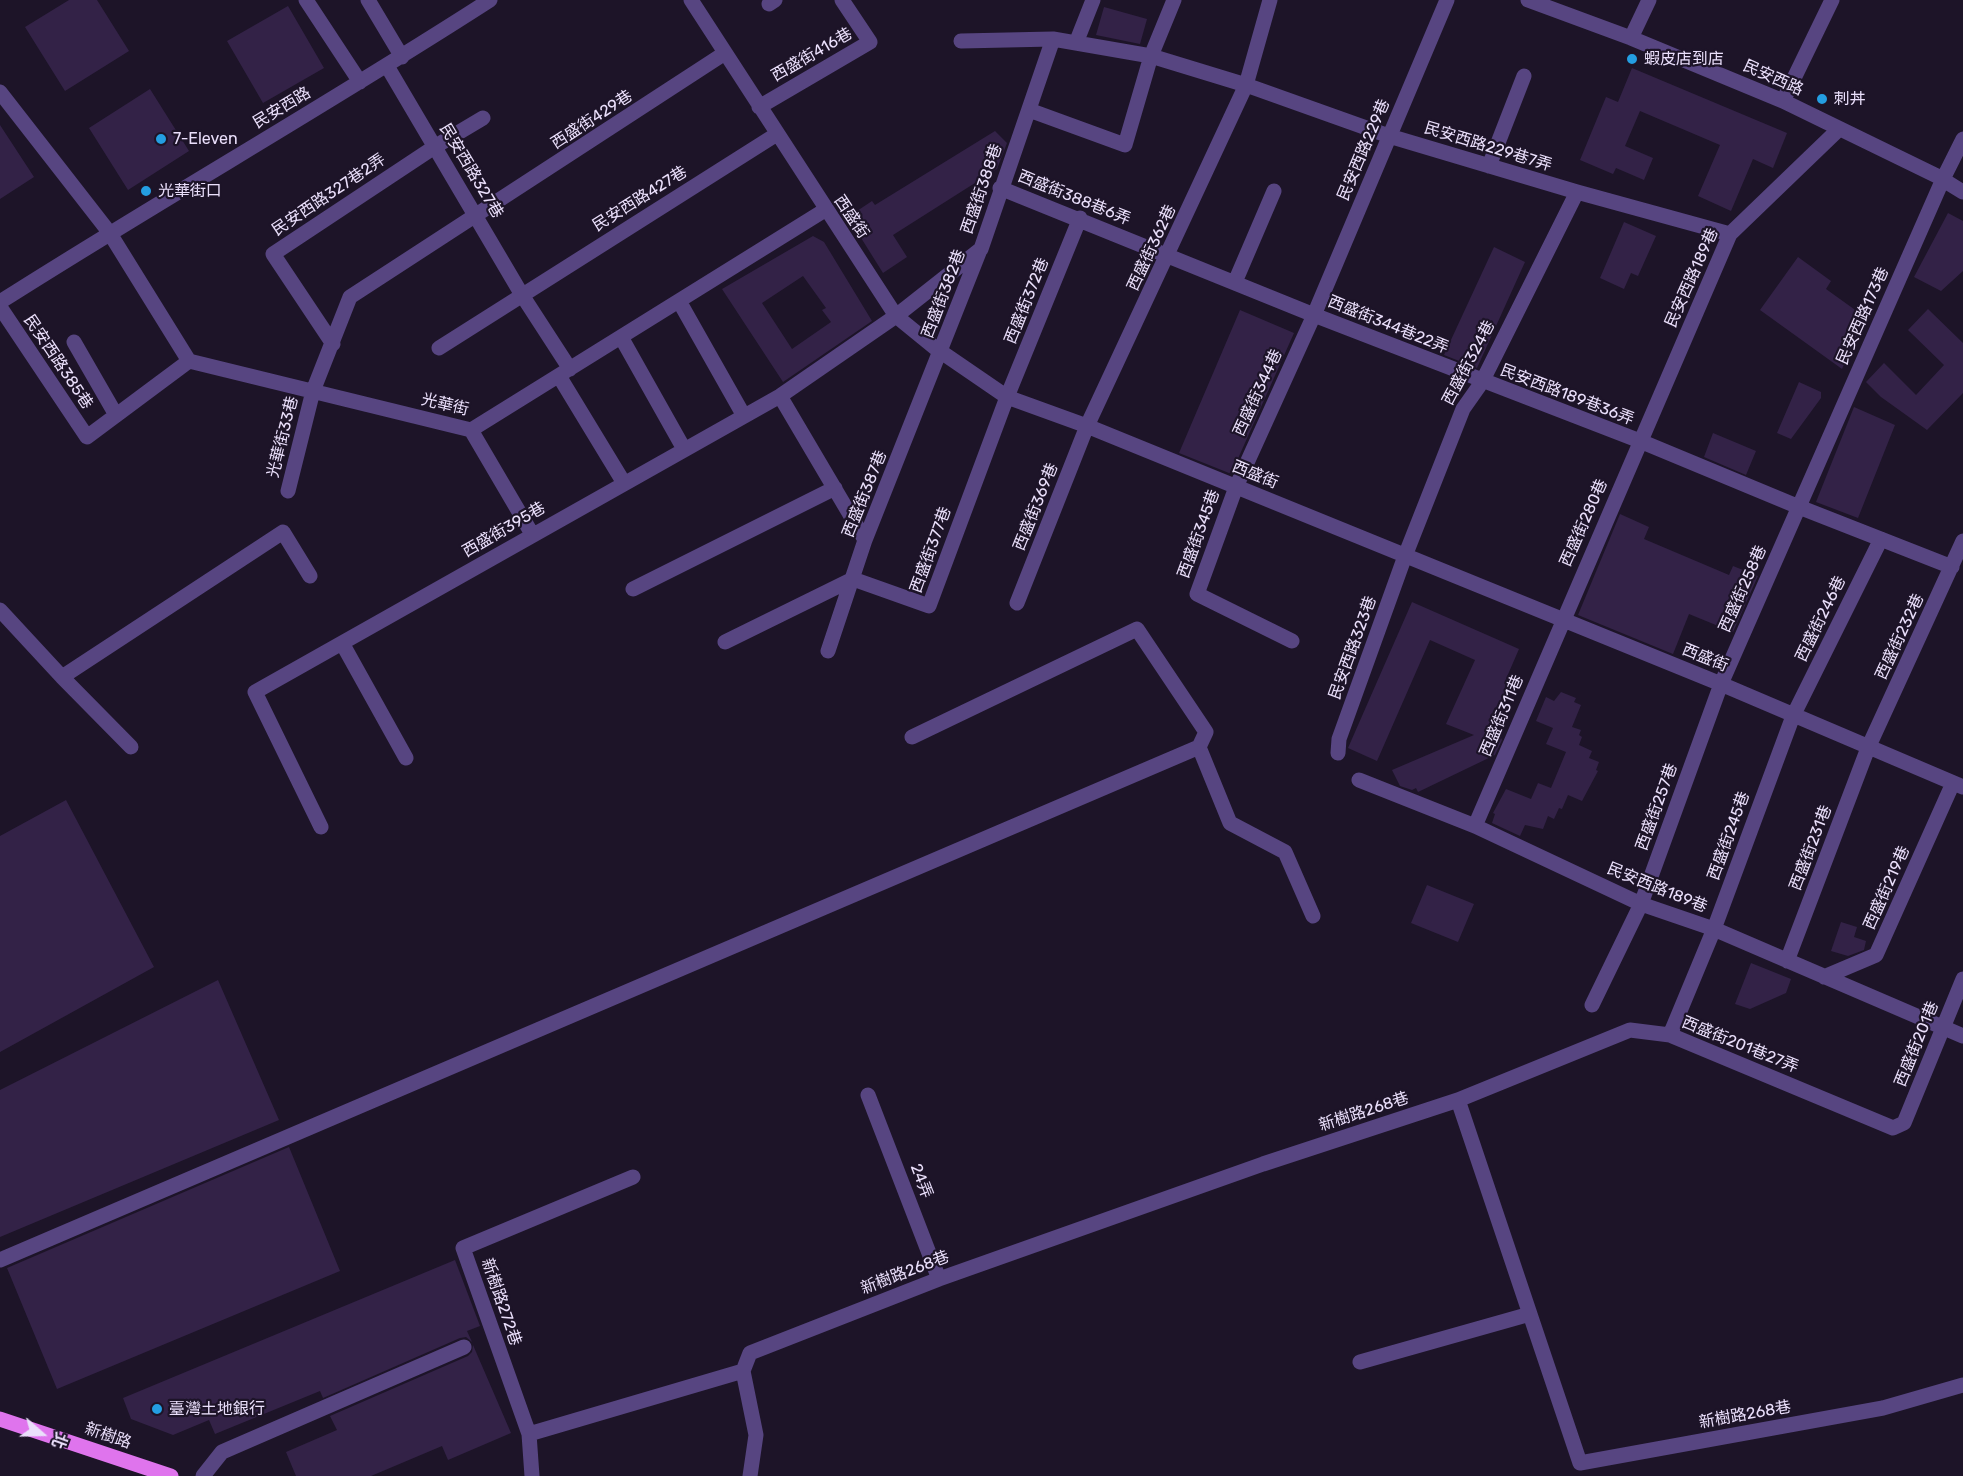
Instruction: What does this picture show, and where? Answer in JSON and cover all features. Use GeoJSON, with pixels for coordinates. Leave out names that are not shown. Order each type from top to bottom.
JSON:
{"type":"FeatureCollection","features":[{"type":"Feature","properties":{"kind":"main road","name":"新樹路"},"geometry":{"type":"LineString","coordinates":[[0,1419],[171,1476]]}},
{"type":"Feature","properties":{"kind":"street"},"geometry":{"type":"LineString","coordinates":[[306,0],[360,82]]}},
{"type":"Feature","properties":{"kind":"street"},"geometry":{"type":"LineString","coordinates":[[368,0],[402,57]]}},
{"type":"Feature","properties":{"kind":"street","name":"西盛街"},"geometry":{"type":"LineString","coordinates":[[691,0],[825,210],[896,316],[941,352],[1007,397],[1088,426],[1721,684],[1958,785]]}},
{"type":"Feature","properties":{"kind":"street","name":"西盛街416巷"},"geometry":{"type":"LineString","coordinates":[[759,107],[870,42],[842,0]]}},
{"type":"Feature","properties":{"kind":"street"},"geometry":{"type":"LineString","coordinates":[[1076,43],[1093,0]]}},
{"type":"Feature","properties":{"kind":"street"},"geometry":{"type":"LineString","coordinates":[[1029,110],[1125,145],[1151,56],[1173,0]]}},
{"type":"Feature","properties":{"kind":"street","name":"西盛街362巷"},"geometry":{"type":"LineString","coordinates":[[1088,426],[1246,85],[1270,0]]}},
{"type":"Feature","properties":{"kind":"street","name":"民安西路229巷"},"geometry":{"type":"LineString","coordinates":[[1314,315],[1447,0]]}},
{"type":"Feature","properties":{"kind":"street","name":"民安西路"},"geometry":{"type":"LineString","coordinates":[[1528,0],[1631,38],[1783,101],[1838,130],[1943,179],[1963,192]]}},
{"type":"Feature","properties":{"kind":"street"},"geometry":{"type":"LineString","coordinates":[[1631,38],[1649,0]]}},
{"type":"Feature","properties":{"kind":"street"},"geometry":{"type":"LineString","coordinates":[[1783,101],[1832,0]]}},
{"type":"Feature","properties":{"kind":"street","name":"民安西路"},"geometry":{"type":"LineString","coordinates":[[0,302],[109,232],[402,57],[483,2]]}},
{"type":"Feature","properties":{"kind":"street","name":"民安西路229巷7弄"},"geometry":{"type":"LineString","coordinates":[[961,41],[1053,39],[1151,56],[1246,85],[1389,136],[1577,192],[1730,234]]}},
{"type":"Feature","properties":{"kind":"street","name":"西盛街388巷"},"geometry":{"type":"LineString","coordinates":[[896,316],[981,249],[1000,188],[1053,39]]}},
{"type":"Feature","properties":{"kind":"street","name":"西盛街429巷"},"geometry":{"type":"LineString","coordinates":[[333,344],[350,297],[478,216],[725,53]]}},
{"type":"Feature","properties":{"kind":"street","name":"民安西路327巷"},"geometry":{"type":"LineString","coordinates":[[387,66],[478,216],[624,483]]}},
{"type":"Feature","properties":{"kind":"street"},"geometry":{"type":"LineString","coordinates":[[1489,166],[1524,76]]}},
{"type":"Feature","properties":{"kind":"street"},"geometry":{"type":"LineString","coordinates":[[0,92],[109,232],[189,361],[116,415],[74,342]]}},
{"type":"Feature","properties":{"kind":"street"},"geometry":{"type":"LineString","coordinates":[[436,146],[483,118]]}},
{"type":"Feature","properties":{"kind":"street","name":"民安西路189巷"},"geometry":{"type":"LineString","coordinates":[[1640,441],[1730,234],[1838,130]]}},
{"type":"Feature","properties":{"kind":"street","name":"民安西路427巷"},"geometry":{"type":"LineString","coordinates":[[439,348],[777,134]]}},
{"type":"Feature","properties":{"kind":"street","name":"民安西路173巷"},"geometry":{"type":"LineString","coordinates":[[1798,507],[1943,179],[1963,139]]}},
{"type":"Feature","properties":{"kind":"street","name":"民安西路327巷2弄"},"geometry":{"type":"LineString","coordinates":[[333,344],[273,254],[436,146]]}},
{"type":"Feature","properties":{"kind":"street","name":"西盛街388巷6弄"},"geometry":{"type":"LineString","coordinates":[[1000,188],[1080,218],[1235,282]]}},
{"type":"Feature","properties":{"kind":"street"},"geometry":{"type":"LineString","coordinates":[[1235,282],[1274,191]]}},
{"type":"Feature","properties":{"kind":"street","name":"西盛街324巷"},"geometry":{"type":"LineString","coordinates":[[1405,556],[1463,409],[1482,382],[1577,192]]}},
{"type":"Feature","properties":{"kind":"street","name":"光華街"},"geometry":{"type":"LineString","coordinates":[[189,361],[471,430],[825,210]]}},
{"type":"Feature","properties":{"kind":"street","name":"西盛街372巷"},"geometry":{"type":"LineString","coordinates":[[1007,397],[1080,218]]}},
{"type":"Feature","properties":{"kind":"street","name":"西盛街382巷"},"geometry":{"type":"LineString","coordinates":[[941,352],[981,249]]}},
{"type":"Feature","properties":{"kind":"street","name":"西盛街344巷22弄"},"geometry":{"type":"LineString","coordinates":[[1235,282],[1482,382]]}},
{"type":"Feature","properties":{"kind":"street"},"geometry":{"type":"LineString","coordinates":[[679,301],[744,416]]}},
{"type":"Feature","properties":{"kind":"street","name":"民安西路385巷"},"geometry":{"type":"LineString","coordinates":[[0,307],[87,437],[116,415]]}},
{"type":"Feature","properties":{"kind":"street","name":"西盛街344巷"},"geometry":{"type":"LineString","coordinates":[[1236,487],[1314,315]]}},
{"type":"Feature","properties":{"kind":"street","name":"西盛街395巷"},"geometry":{"type":"LineString","coordinates":[[321,827],[255,692],[780,396],[896,316]]}},
{"type":"Feature","properties":{"kind":"street"},"geometry":{"type":"LineString","coordinates":[[621,337],[684,449]]}},
{"type":"Feature","properties":{"kind":"street","name":"光華街33巷"},"geometry":{"type":"LineString","coordinates":[[288,491],[313,391],[333,344]]}},
{"type":"Feature","properties":{"kind":"street","name":"西盛街387巷"},"geometry":{"type":"LineString","coordinates":[[828,651],[866,540],[941,352]]}},
{"type":"Feature","properties":{"kind":"street","name":"民安西路189巷36弄"},"geometry":{"type":"LineString","coordinates":[[1482,382],[1640,441],[1798,507],[1952,567]]}},
{"type":"Feature","properties":{"kind":"street"},"geometry":{"type":"LineString","coordinates":[[780,396],[866,540]]}},
{"type":"Feature","properties":{"kind":"street","name":"西盛街377巷"},"geometry":{"type":"LineString","coordinates":[[853,579],[929,606],[1007,397]]}},
{"type":"Feature","properties":{"kind":"street","name":"西盛街369巷"},"geometry":{"type":"LineString","coordinates":[[1017,603],[1088,426]]}},
{"type":"Feature","properties":{"kind":"street"},"geometry":{"type":"LineString","coordinates":[[471,430],[532,534]]}},
{"type":"Feature","properties":{"kind":"street","name":"西盛街280巷"},"geometry":{"type":"LineString","coordinates":[[1562,620],[1640,441]]}},
{"type":"Feature","properties":{"kind":"street","name":"西盛街345巷"},"geometry":{"type":"LineString","coordinates":[[1236,487],[1197,594],[1292,641]]}},
{"type":"Feature","properties":{"kind":"street"},"geometry":{"type":"LineString","coordinates":[[633,588],[834,488]]}},
{"type":"Feature","properties":{"kind":"street","name":"西盛街258巷"},"geometry":{"type":"LineString","coordinates":[[1721,684],[1798,507]]}},
{"type":"Feature","properties":{"kind":"street"},"geometry":{"type":"LineString","coordinates":[[62,677],[284,532],[310,576]]}},
{"type":"Feature","properties":{"kind":"street","name":"西盛街246巷"},"geometry":{"type":"LineString","coordinates":[[1793,716],[1881,539]]}},
{"type":"Feature","properties":{"kind":"street","name":"西盛街232巷"},"geometry":{"type":"LineString","coordinates":[[1868,748],[1963,541]]}},
{"type":"Feature","properties":{"kind":"street","name":"民安西路323巷"},"geometry":{"type":"LineString","coordinates":[[1338,753],[1339,740],[1405,556]]}},
{"type":"Feature","properties":{"kind":"street"},"geometry":{"type":"LineString","coordinates":[[725,642],[853,579]]}},
{"type":"Feature","properties":{"kind":"street"},"geometry":{"type":"LineString","coordinates":[[0,610],[131,747]]}},
{"type":"Feature","properties":{"kind":"street","name":"西盛街311巷"},"geometry":{"type":"LineString","coordinates":[[1475,826],[1562,620]]}},
{"type":"Feature","properties":{"kind":"street"},"geometry":{"type":"LineString","coordinates":[[0,1260],[1199,747],[1206,732],[1137,629],[912,737]]}},
{"type":"Feature","properties":{"kind":"street"},"geometry":{"type":"LineString","coordinates":[[342,643],[406,758]]}},
{"type":"Feature","properties":{"kind":"street","name":"西盛街257巷"},"geometry":{"type":"LineString","coordinates":[[1592,1005],[1641,904],[1721,684]]}},
{"type":"Feature","properties":{"kind":"street","name":"西盛街245巷"},"geometry":{"type":"LineString","coordinates":[[1670,1035],[1714,929],[1793,716]]}},
{"type":"Feature","properties":{"kind":"street"},"geometry":{"type":"LineString","coordinates":[[1199,747],[1230,823],[1285,852],[1313,916]]}},
{"type":"Feature","properties":{"kind":"street","name":"西盛街231巷"},"geometry":{"type":"LineString","coordinates":[[1787,961],[1868,748]]}},
{"type":"Feature","properties":{"kind":"street","name":"民安西路189巷"},"geometry":{"type":"LineString","coordinates":[[1359,780],[1475,826],[1641,904],[1714,929],[1963,1036]]}},
{"type":"Feature","properties":{"kind":"street","name":"西盛街219巷"},"geometry":{"type":"LineString","coordinates":[[1824,977],[1876,955],[1958,785]]}},
{"type":"Feature","properties":{"kind":"street","name":"西盛街201巷"},"geometry":{"type":"LineString","coordinates":[[1904,1123],[1963,979]]}},
{"type":"Feature","properties":{"kind":"street","name":"西盛街201巷27弄"},"geometry":{"type":"LineString","coordinates":[[1458,1100],[1630,1030],[1670,1035],[1893,1128],[1904,1123]]}},
{"type":"Feature","properties":{"kind":"street","name":"24弄"},"geometry":{"type":"LineString","coordinates":[[868,1095],[939,1279]]}},
{"type":"Feature","properties":{"kind":"street","name":"新樹路268巷"},"geometry":{"type":"LineString","coordinates":[[743,1371],[750,1353],[939,1279],[1263,1164],[1458,1100],[1582,1470],[1883,1408],[1963,1385]]}},
{"type":"Feature","properties":{"kind":"street","name":"新樹路272巷"},"geometry":{"type":"LineString","coordinates":[[532,1476],[529,1434],[463,1248],[633,1177]]}},
{"type":"Feature","properties":{"kind":"street"},"geometry":{"type":"LineString","coordinates":[[1360,1362],[1530,1314]]}},
{"type":"Feature","properties":{"kind":"street"},"geometry":{"type":"LineString","coordinates":[[203,1476],[222,1452],[465,1347]]}},
{"type":"Feature","properties":{"kind":"street"},"geometry":{"type":"LineString","coordinates":[[529,1434],[743,1371],[756,1435],[750,1476]]}},
{"type":"Feature","properties":{"kind":"building"},"geometry":{"type":"Polygon","coordinates":[[[69,0],[97,0],[129,51],[65,91],[25,27],[69,0]]]}},
{"type":"Feature","properties":{"kind":"building"},"geometry":{"type":"Polygon","coordinates":[[[288,6],[324,68],[263,103],[227,41],[288,6]]]}},
{"type":"Feature","properties":{"kind":"building"},"geometry":{"type":"Polygon","coordinates":[[[1104,7],[1147,19],[1140,44],[1096,35],[1104,7]]]}},
{"type":"Feature","properties":{"kind":"building"},"geometry":{"type":"Polygon","coordinates":[[[1632,68],[1787,133],[1773,168],[1753,159],[1731,211],[1698,196],[1720,145],[1640,111],[1625,146],[1653,158],[1644,180],[1616,168],[1613,174],[1580,160],[1606,97],[1618,102],[1632,68]]]}},
{"type":"Feature","properties":{"kind":"building"},"geometry":{"type":"Polygon","coordinates":[[[150,89],[189,151],[128,190],[89,128],[150,89]]]}},
{"type":"Feature","properties":{"kind":"building"},"geometry":{"type":"Polygon","coordinates":[[[0,125],[34,177],[0,199],[0,125]]]}},
{"type":"Feature","properties":{"kind":"building"},"geometry":{"type":"Polygon","coordinates":[[[995,131],[1007,143],[997,169],[893,235],[907,257],[883,273],[848,217],[872,201],[875,205],[995,131]]]}},
{"type":"Feature","properties":{"kind":"building"},"geometry":{"type":"Polygon","coordinates":[[[1948,213],[1963,221],[1963,271],[1941,291],[1914,277],[1948,213]]]}},
{"type":"Feature","properties":{"kind":"building"},"geometry":{"type":"Polygon","coordinates":[[[1624,222],[1656,236],[1638,276],[1631,273],[1624,289],[1600,278],[1624,222]]]}},
{"type":"Feature","properties":{"kind":"building"},"geometry":{"type":"Polygon","coordinates":[[[813,236],[824,242],[872,321],[783,382],[722,289],[813,236]],[[803,276],[762,303],[792,349],[831,322],[822,310],[826,308],[803,276]]]}},
{"type":"Feature","properties":{"kind":"building"},"geometry":{"type":"Polygon","coordinates":[[[1494,247],[1525,262],[1477,368],[1444,355],[1494,247]]]}},
{"type":"Feature","properties":{"kind":"building"},"geometry":{"type":"Polygon","coordinates":[[[1798,257],[1831,281],[1826,289],[1865,317],[1842,369],[1760,310],[1798,257]]]}},
{"type":"Feature","properties":{"kind":"building"},"geometry":{"type":"Polygon","coordinates":[[[1928,309],[1963,343],[1963,393],[1927,430],[1881,397],[1866,382],[1884,363],[1916,395],[1944,365],[1908,330],[1928,309]]]}},
{"type":"Feature","properties":{"kind":"building"},"geometry":{"type":"Polygon","coordinates":[[[1240,310],[1294,333],[1232,472],[1229,473],[1179,453],[1240,310]]]}},
{"type":"Feature","properties":{"kind":"building"},"geometry":{"type":"Polygon","coordinates":[[[1799,382],[1821,392],[1821,398],[1791,439],[1777,433],[1799,382]]]}},
{"type":"Feature","properties":{"kind":"building"},"geometry":{"type":"Polygon","coordinates":[[[1854,407],[1895,425],[1858,518],[1816,502],[1854,407]]]}},
{"type":"Feature","properties":{"kind":"building"},"geometry":{"type":"Polygon","coordinates":[[[1713,433],[1756,451],[1746,475],[1704,457],[1713,433]]]}},
{"type":"Feature","properties":{"kind":"building"},"geometry":{"type":"Polygon","coordinates":[[[1620,514],[1649,527],[1644,539],[1729,575],[1733,566],[1758,576],[1733,632],[1689,614],[1673,654],[1578,615],[1620,514]]]}},
{"type":"Feature","properties":{"kind":"building"},"geometry":{"type":"Polygon","coordinates":[[[1412,602],[1519,649],[1506,679],[1511,681],[1493,722],[1502,740],[1495,755],[1418,792],[1416,788],[1412,790],[1400,786],[1392,770],[1474,735],[1446,724],[1475,660],[1430,640],[1377,761],[1348,748],[1412,602]]]}},
{"type":"Feature","properties":{"kind":"building"},"geometry":{"type":"Polygon","coordinates":[[[1561,692],[1576,698],[1574,702],[1581,705],[1572,727],[1581,730],[1579,735],[1582,737],[1579,745],[1592,751],[1589,758],[1599,762],[1596,770],[1598,771],[1582,801],[1568,795],[1562,809],[1559,808],[1554,819],[1548,816],[1543,829],[1525,825],[1520,836],[1492,823],[1495,814],[1493,813],[1506,789],[1531,799],[1538,783],[1551,788],[1566,752],[1546,744],[1553,728],[1536,721],[1546,697],[1554,701],[1561,692]]]}},
{"type":"Feature","properties":{"kind":"building"},"geometry":{"type":"Polygon","coordinates":[[[66,800],[154,967],[0,1052],[0,836],[66,800]]]}},
{"type":"Feature","properties":{"kind":"building"},"geometry":{"type":"Polygon","coordinates":[[[1427,885],[1474,904],[1458,942],[1411,923],[1427,885]]]}},
{"type":"Feature","properties":{"kind":"building"},"geometry":{"type":"Polygon","coordinates":[[[1841,922],[1857,927],[1854,937],[1866,941],[1864,950],[1848,956],[1831,951],[1841,922]]]}},
{"type":"Feature","properties":{"kind":"building"},"geometry":{"type":"Polygon","coordinates":[[[1751,963],[1791,979],[1786,993],[1750,1009],[1735,1004],[1751,963]]]}},
{"type":"Feature","properties":{"kind":"building"},"geometry":{"type":"Polygon","coordinates":[[[218,980],[279,1120],[0,1237],[0,1090],[218,980]]]}},
{"type":"Feature","properties":{"kind":"building"},"geometry":{"type":"Polygon","coordinates":[[[289,1147],[340,1271],[57,1389],[7,1268],[289,1147]]]}},
{"type":"Feature","properties":{"kind":"building"},"geometry":{"type":"Polygon","coordinates":[[[455,1260],[480,1326],[467,1331],[472,1342],[466,1337],[460,1338],[323,1398],[320,1391],[215,1434],[209,1420],[173,1435],[131,1419],[123,1398],[455,1260]]]}},
{"type":"Feature","properties":{"kind":"building"},"geometry":{"type":"Polygon","coordinates":[[[473,1345],[511,1433],[448,1460],[442,1446],[371,1476],[296,1476],[286,1452],[337,1430],[330,1416],[468,1356],[472,1352],[473,1345]]]}},
{"type":"Feature","properties":{"kind":"place","name":"蝦皮店到店"},"geometry":{"type":"Point","coordinates":[1632,59]}},
{"type":"Feature","properties":{"kind":"place","name":"刺丼"},"geometry":{"type":"Point","coordinates":[1822,99]}},
{"type":"Feature","properties":{"kind":"place","name":"7-Eleven"},"geometry":{"type":"Point","coordinates":[161,139]}},
{"type":"Feature","properties":{"kind":"place","name":"光華街口"},"geometry":{"type":"Point","coordinates":[146,191]}},
{"type":"Feature","properties":{"kind":"place","name":"臺灣土地銀行"},"geometry":{"type":"Point","coordinates":[157,1409]}}]}
